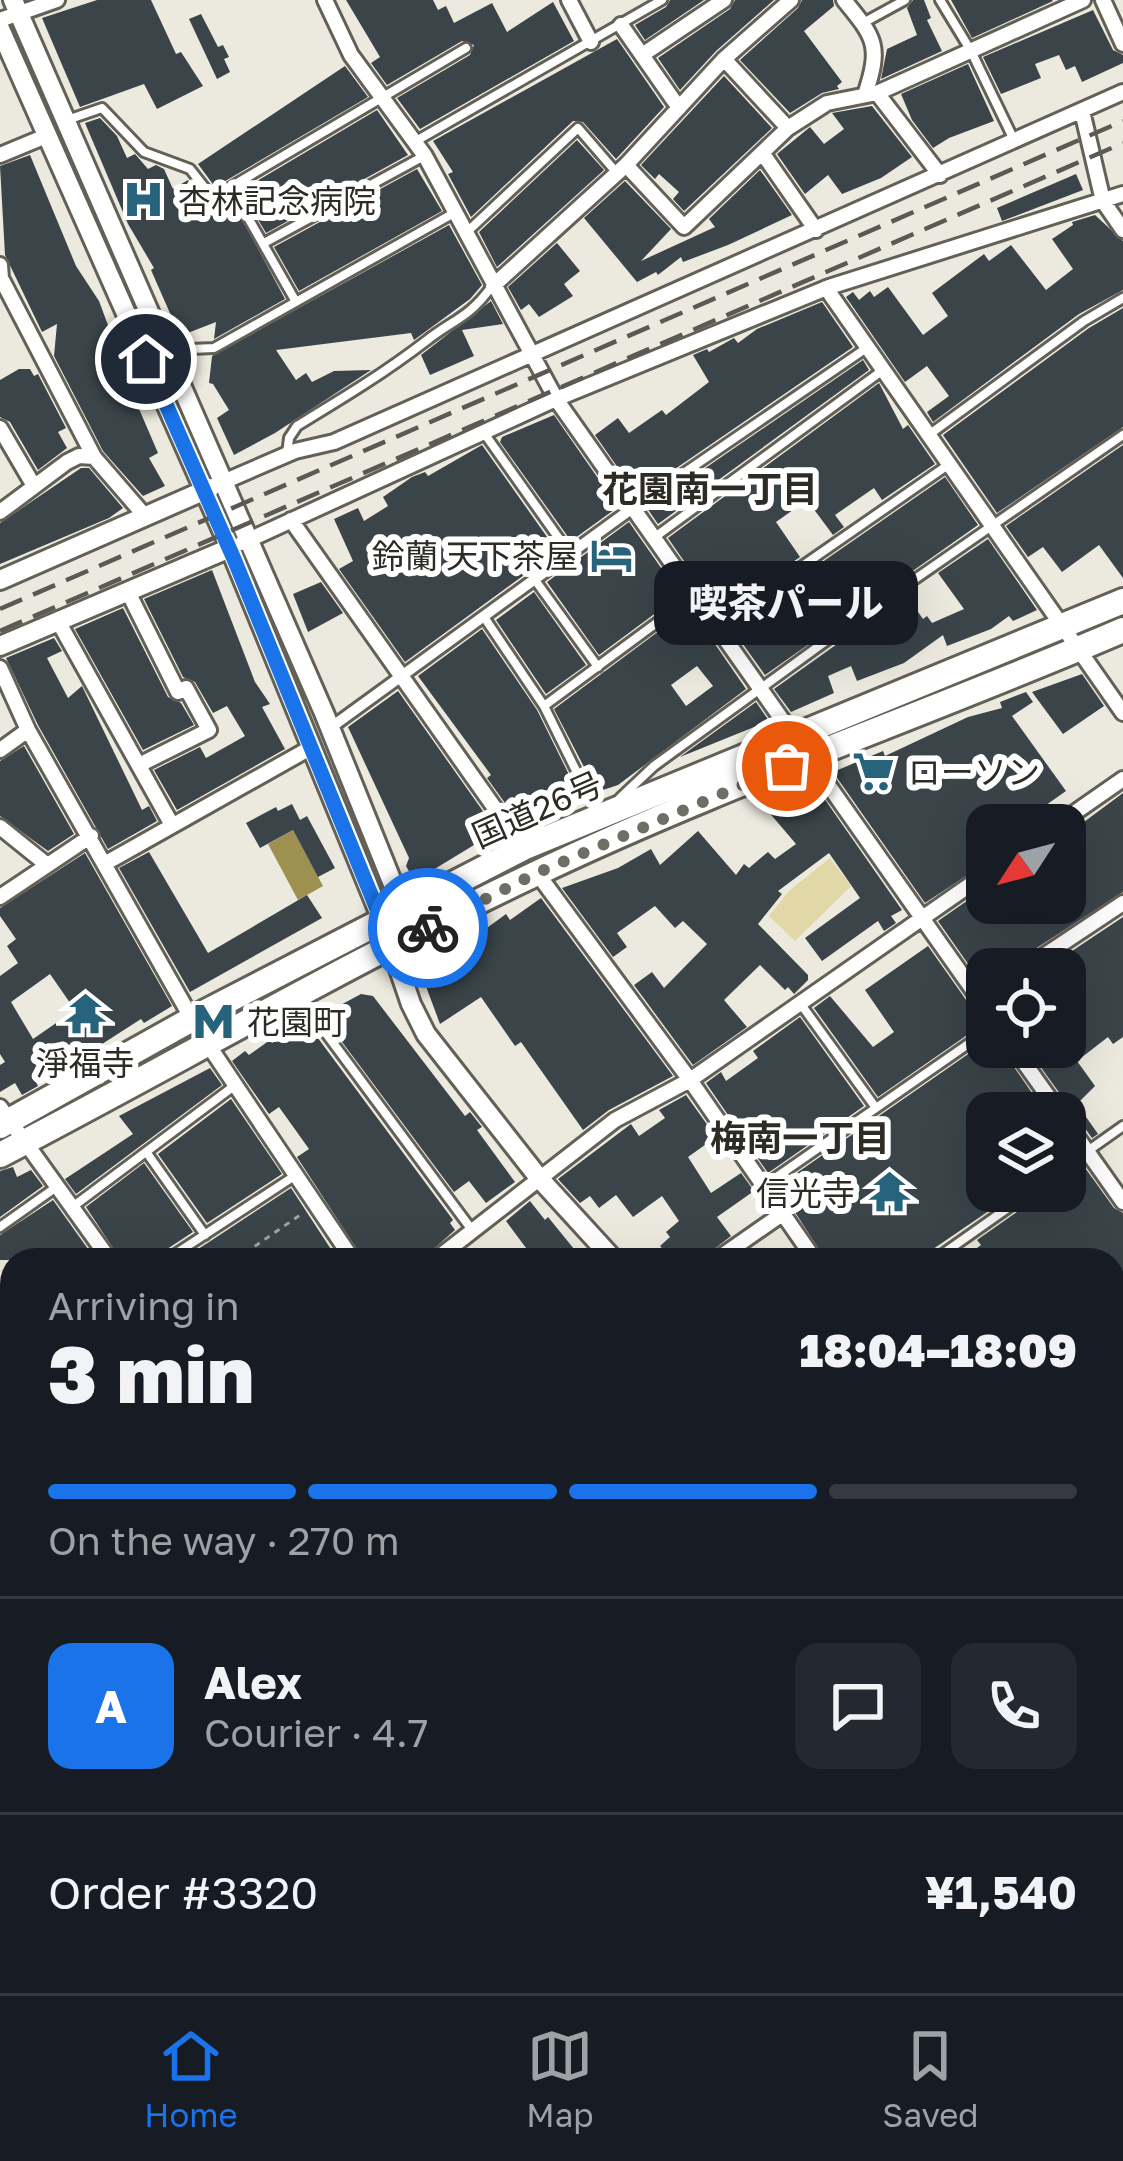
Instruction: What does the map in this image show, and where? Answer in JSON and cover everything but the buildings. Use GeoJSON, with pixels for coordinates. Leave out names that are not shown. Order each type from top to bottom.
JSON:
{"type":"FeatureCollection","features":[{"type":"Feature","properties":{"kind":"highway","name":"国道26号"},"geometry":{"type":"LineString","coordinates":[[0,1155],[8,1124],[192,1019],[523,848],[1123,601]]}},
{"type":"Feature","properties":{"kind":"highway","name":"国道26号"},"geometry":{"type":"LineString","coordinates":[[8,1124],[207,1043],[537,873],[1123,630]]}},
{"type":"Feature","properties":{"kind":"street"},"geometry":{"type":"LineString","coordinates":[[57,0],[10,11],[65,121],[164,350],[212,487]]}},
{"type":"Feature","properties":{"kind":"street"},"geometry":{"type":"LineString","coordinates":[[325,0],[351,55],[425,156],[556,398],[966,977]]}},
{"type":"Feature","properties":{"kind":"street"},"geometry":{"type":"LineString","coordinates":[[569,0],[591,42]]}},
{"type":"Feature","properties":{"kind":"street"},"geometry":{"type":"LineString","coordinates":[[642,55],[724,0]]}},
{"type":"Feature","properties":{"kind":"street"},"geometry":{"type":"LineString","coordinates":[[493,286],[621,169],[724,59],[791,0]]}},
{"type":"Feature","properties":{"kind":"street"},"geometry":{"type":"LineString","coordinates":[[844,0],[874,37],[871,94],[940,175]]}},
{"type":"Feature","properties":{"kind":"street"},"geometry":{"type":"LineString","coordinates":[[621,169],[684,227],[788,128],[826,103],[871,94],[1083,0]]}},
{"type":"Feature","properties":{"kind":"street"},"geometry":{"type":"LineString","coordinates":[[1103,0],[1123,44]]}},
{"type":"Feature","properties":{"kind":"street"},"geometry":{"type":"LineString","coordinates":[[620,25],[679,108]]}},
{"type":"Feature","properties":{"kind":"street"},"geometry":{"type":"LineString","coordinates":[[0,29],[239,544],[325,713],[393,915],[392,946],[406,992],[426,1034],[539,1178],[603,1248]]}},
{"type":"Feature","properties":{"kind":"street"},"geometry":{"type":"LineString","coordinates":[[724,59],[788,128]]}},
{"type":"Feature","properties":{"kind":"street"},"geometry":{"type":"LineString","coordinates":[[0,580],[287,455],[334,442],[1123,92]]}},
{"type":"Feature","properties":{"kind":"street"},"geometry":{"type":"LineString","coordinates":[[1082,111],[1102,201],[1123,230]]}},
{"type":"Feature","properties":{"kind":"street"},"geometry":{"type":"LineString","coordinates":[[0,155],[46,136]]}},
{"type":"Feature","properties":{"kind":"street"},"geometry":{"type":"LineString","coordinates":[[763,154],[816,230]]}},
{"type":"Feature","properties":{"kind":"street"},"geometry":{"type":"LineString","coordinates":[[0,646],[239,544],[556,398],[826,288],[1123,194]]}},
{"type":"Feature","properties":{"kind":"street"},"geometry":{"type":"LineString","coordinates":[[0,265],[1,278],[94,457],[145,516]]}},
{"type":"Feature","properties":{"kind":"street"},"geometry":{"type":"LineString","coordinates":[[826,288],[1123,713]]}},
{"type":"Feature","properties":{"kind":"street"},"geometry":{"type":"LineString","coordinates":[[0,428],[34,486]]}},
{"type":"Feature","properties":{"kind":"street"},"geometry":{"type":"LineString","coordinates":[[0,512],[79,455],[94,457]]}},
{"type":"Feature","properties":{"kind":"street"},"geometry":{"type":"LineString","coordinates":[[337,723],[634,508]]}},
{"type":"Feature","properties":{"kind":"street"},"geometry":{"type":"LineString","coordinates":[[291,520],[523,848]]}},
{"type":"Feature","properties":{"kind":"street"},"geometry":{"type":"LineString","coordinates":[[239,544],[312,747],[393,915]]}},
{"type":"Feature","properties":{"kind":"street"},"geometry":{"type":"LineString","coordinates":[[128,592],[178,692],[186,688],[209,730],[139,765]]}},
{"type":"Feature","properties":{"kind":"street"},"geometry":{"type":"LineString","coordinates":[[58,621],[172,825]]}},
{"type":"Feature","properties":{"kind":"street"},"geometry":{"type":"LineString","coordinates":[[0,668],[28,730],[192,1019]]}},
{"type":"Feature","properties":{"kind":"street"},"geometry":{"type":"LineString","coordinates":[[0,750],[28,730]]}},
{"type":"Feature","properties":{"kind":"street"},"geometry":{"type":"LineString","coordinates":[[106,863],[312,747]]}},
{"type":"Feature","properties":{"kind":"street"},"geometry":{"type":"LineString","coordinates":[[1086,805],[1123,779]]}},
{"type":"Feature","properties":{"kind":"street"},"geometry":{"type":"LineString","coordinates":[[0,827],[46,864]]}},
{"type":"Feature","properties":{"kind":"street"},"geometry":{"type":"LineString","coordinates":[[0,897],[91,836]]}},
{"type":"Feature","properties":{"kind":"street"},"geometry":{"type":"LineString","coordinates":[[537,873],[690,1080],[806,1248]]}},
{"type":"Feature","properties":{"kind":"street"},"geometry":{"type":"LineString","coordinates":[[454,1248],[615,1120],[690,1080],[966,888]]}},
{"type":"Feature","properties":{"kind":"street"},"geometry":{"type":"LineString","coordinates":[[1056,948],[1123,903]]}},
{"type":"Feature","properties":{"kind":"street"},"geometry":{"type":"LineString","coordinates":[[207,1043],[345,1248]]}},
{"type":"Feature","properties":{"kind":"street"},"geometry":{"type":"LineString","coordinates":[[8,1124],[101,1248]]}},
{"type":"Feature","properties":{"kind":"street"},"geometry":{"type":"LineString","coordinates":[[1087,1152],[1123,1202]]}},
{"type":"Feature","properties":{"kind":"street"},"geometry":{"type":"LineString","coordinates":[[733,1248],[782,1214]]}},
{"type":"Feature","properties":{"kind":"lane"},"geometry":{"type":"LineString","coordinates":[[415,142],[662,0]]}},
{"type":"Feature","properties":{"kind":"lane"},"geometry":{"type":"LineString","coordinates":[[863,22],[905,0]]}},
{"type":"Feature","properties":{"kind":"lane"},"geometry":{"type":"LineString","coordinates":[[940,0],[971,50],[1015,141]]}},
{"type":"Feature","properties":{"kind":"lane"},"geometry":{"type":"LineString","coordinates":[[65,121],[102,108],[144,152],[190,169],[216,202],[466,48]]}},
{"type":"Feature","properties":{"kind":"lane"},"geometry":{"type":"LineString","coordinates":[[466,233],[578,128],[621,169]]}},
{"type":"Feature","properties":{"kind":"lane"},"geometry":{"type":"LineString","coordinates":[[264,243],[425,156]]}},
{"type":"Feature","properties":{"kind":"lane"},"geometry":{"type":"LineString","coordinates":[[242,207],[296,302]]}},
{"type":"Feature","properties":{"kind":"lane"},"geometry":{"type":"LineString","coordinates":[[164,350],[214,348],[455,212]]}},
{"type":"Feature","properties":{"kind":"lane"},"geometry":{"type":"LineString","coordinates":[[287,455],[289,438],[297,426],[473,312],[493,286]]}},
{"type":"Feature","properties":{"kind":"lane"},"geometry":{"type":"LineString","coordinates":[[928,434],[1084,320],[1123,298]]}},
{"type":"Feature","properties":{"kind":"lane"},"geometry":{"type":"LineString","coordinates":[[634,508],[868,347]]}},
{"type":"Feature","properties":{"kind":"lane"},"geometry":{"type":"LineString","coordinates":[[654,538],[884,370]]}},
{"type":"Feature","properties":{"kind":"lane"},"geometry":{"type":"LineString","coordinates":[[484,432],[570,554]]}},
{"type":"Feature","properties":{"kind":"lane"},"geometry":{"type":"LineString","coordinates":[[484,617],[544,706],[600,818],[654,766],[1123,434]]}},
{"type":"Feature","properties":{"kind":"lane"},"geometry":{"type":"LineString","coordinates":[[717,625],[950,464]]}},
{"type":"Feature","properties":{"kind":"lane"},"geometry":{"type":"LineString","coordinates":[[535,580],[598,667]]}},
{"type":"Feature","properties":{"kind":"lane"},"geometry":{"type":"LineString","coordinates":[[544,706],[695,595]]}},
{"type":"Feature","properties":{"kind":"lane"},"geometry":{"type":"LineString","coordinates":[[297,994],[473,1231]]}},
{"type":"Feature","properties":{"kind":"lane"},"geometry":{"type":"LineString","coordinates":[[800,1003],[876,1108]]}},
{"type":"Feature","properties":{"kind":"lane"},"geometry":{"type":"LineString","coordinates":[[763,1186],[966,1046]]}},
{"type":"Feature","properties":{"kind":"lane"},"geometry":{"type":"LineString","coordinates":[[70,1209],[234,1086]]}},
{"type":"Feature","properties":{"kind":"lane"},"geometry":{"type":"LineString","coordinates":[[1087,1152],[1123,1126]]}},
{"type":"Feature","properties":{"kind":"lane"},"geometry":{"type":"LineString","coordinates":[[147,1153],[205,1235]]}},
{"type":"Feature","properties":{"kind":"lane"},"geometry":{"type":"LineString","coordinates":[[185,1248],[297,1174]]}},
{"type":"Feature","properties":{"kind":"lane"},"geometry":{"type":"LineString","coordinates":[[0,1227],[55,1189]]}},
{"type":"Feature","properties":{"kind":"lane"},"geometry":{"type":"LineString","coordinates":[[951,1248],[1002,1212]]}},
{"type":"Feature","properties":{"kind":"path"},"geometry":{"type":"LineString","coordinates":[[253,1248],[316,1203]]}},
{"type":"Feature","properties":{"kind":"shaded area"},"geometry":{"type":"Polygon","coordinates":[[[293,830],[323,886],[298,900],[268,844],[293,830]]]}},
{"type":"Feature","properties":{"kind":"shaded area"},"geometry":{"type":"Polygon","coordinates":[[[830,858],[851,886],[795,941],[769,916],[789,891],[830,858]]]}},
{"type":"Feature","properties":{"kind":"railway"},"geometry":{"type":"LineString","coordinates":[[0,609],[1123,121]]}},
{"type":"Feature","properties":{"kind":"railway"},"geometry":{"type":"LineString","coordinates":[[0,631],[1123,143]]}},
{"type":"Feature","properties":{"kind":"way so far"},"geometry":{"type":"LineString","coordinates":[[428,928],[537,873],[787,766]]}},
{"type":"Feature","properties":{"kind":"place","name":"杏林記念病院"},"geometry":{"type":"Point","coordinates":[144,200]}},
{"type":"Feature","properties":{"kind":"place","name":"鈴蘭 天下茶屋"},"geometry":{"type":"Point","coordinates":[612,555]}},
{"type":"Feature","properties":{"kind":"place","name":"喫茶パール"},"geometry":{"type":"Point","coordinates":[787,766]}},
{"type":"Feature","properties":{"kind":"place","name":"ローソン"},"geometry":{"type":"Point","coordinates":[874,771]}},
{"type":"Feature","properties":{"kind":"place","name":"淨福寺"},"geometry":{"type":"Point","coordinates":[85,1014]}},
{"type":"Feature","properties":{"kind":"place","name":"花園町"},"geometry":{"type":"Point","coordinates":[213,1021]}},
{"type":"Feature","properties":{"kind":"place","name":"信光寺"},"geometry":{"type":"Point","coordinates":[889,1192]}},
{"type":"Feature","properties":{"kind":"district","name":"花園南一丁目"},"geometry":{"type":"Point","coordinates":[710,488]}},
{"type":"Feature","properties":{"kind":"district","name":"梅南一丁目"},"geometry":{"type":"Point","coordinates":[800,1137]}},
{"type":"Feature","properties":{"kind":"route"},"geometry":{"type":"LineString","coordinates":[[146,359],[234,559],[392,946],[428,928]]}}]}
